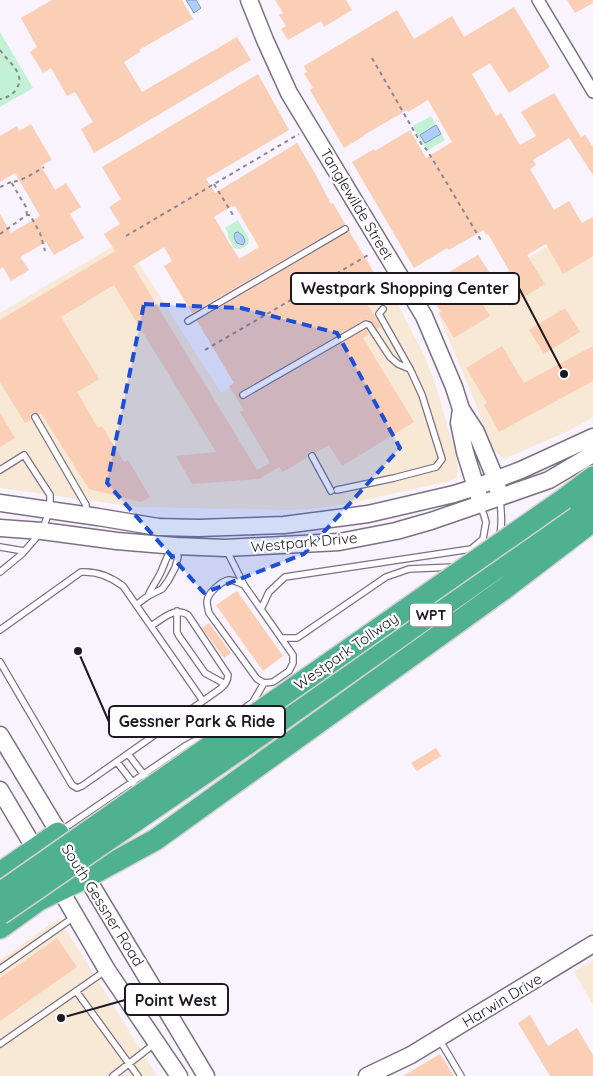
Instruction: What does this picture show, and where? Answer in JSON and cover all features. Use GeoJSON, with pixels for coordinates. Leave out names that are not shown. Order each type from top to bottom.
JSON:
{"type":"FeatureCollection","features":[{"type":"Feature","properties":{"kind":"highway","name":"Westpark Tollway"},"geometry":{"type":"LineString","coordinates":[[0,893],[593,477]]}},
{"type":"Feature","properties":{"kind":"highway","name":"Westpark Tollway"},"geometry":{"type":"LineString","coordinates":[[0,914],[269,729],[593,500]]}},
{"type":"Feature","properties":{"kind":"highway"},"geometry":{"type":"LineString","coordinates":[[0,928],[39,900],[155,840],[169,818],[504,589],[593,521]]}},
{"type":"Feature","properties":{"kind":"highway"},"geometry":{"type":"LineString","coordinates":[[0,873],[58,833]]}},
{"type":"Feature","properties":{"kind":"main road","name":"Tanglewilde Street"},"geometry":{"type":"LineString","coordinates":[[250,0],[289,93],[424,316],[454,387],[461,409],[476,432],[496,480],[500,497]]}},
{"type":"Feature","properties":{"kind":"main road","name":"Tanglewilde Street"},"geometry":{"type":"LineString","coordinates":[[461,409],[459,423],[465,452],[481,504]]}},
{"type":"Feature","properties":{"kind":"main road","name":"Westpark Drive"},"geometry":{"type":"LineString","coordinates":[[0,502],[158,527],[198,528],[284,525],[368,514],[454,494],[496,480],[593,437]]}},
{"type":"Feature","properties":{"kind":"main road","name":"Westpark Drive"},"geometry":{"type":"LineString","coordinates":[[0,528],[176,546],[225,548],[339,542],[396,531],[481,504],[549,480],[593,454]]}},
{"type":"Feature","properties":{"kind":"main road"},"geometry":{"type":"LineString","coordinates":[[339,518],[339,542]]}},
{"type":"Feature","properties":{"kind":"main road"},"geometry":{"type":"LineString","coordinates":[[176,546],[178,528]]}},
{"type":"Feature","properties":{"kind":"main road","name":"South Gessner Road"},"geometry":{"type":"LineString","coordinates":[[0,735],[58,833],[87,876],[206,1076]]}},
{"type":"Feature","properties":{"kind":"main road","name":"South Gessner Road"},"geometry":{"type":"LineString","coordinates":[[0,790],[107,970],[180,1076]]}},
{"type":"Feature","properties":{"kind":"main road","name":"Harwin Drive"},"geometry":{"type":"LineString","coordinates":[[367,1076],[410,1055],[593,944]]}},
{"type":"Feature","properties":{"kind":"main road","name":"Harwin Drive"},"geometry":{"type":"LineString","coordinates":[[387,1076],[410,1055]]}},
{"type":"Feature","properties":{"kind":"street"},"geometry":{"type":"LineString","coordinates":[[538,0],[593,92]]}},
{"type":"Feature","properties":{"kind":"lane"},"geometry":{"type":"LineString","coordinates":[[188,321],[345,229]]}},
{"type":"Feature","properties":{"kind":"lane"},"geometry":{"type":"LineString","coordinates":[[312,456],[334,490],[436,467],[442,459],[422,395],[410,369],[379,314],[383,310]]}},
{"type":"Feature","properties":{"kind":"lane"},"geometry":{"type":"LineString","coordinates":[[243,395],[366,324],[369,325],[390,357],[398,364],[410,369]]}},
{"type":"Feature","properties":{"kind":"lane"},"geometry":{"type":"LineString","coordinates":[[35,417],[86,505],[86,515]]}},
{"type":"Feature","properties":{"kind":"lane"},"geometry":{"type":"LineString","coordinates":[[0,470],[24,455],[50,495],[50,510],[42,531],[24,551],[0,572]]}},
{"type":"Feature","properties":{"kind":"lane"},"geometry":{"type":"LineString","coordinates":[[282,638],[296,638],[302,635],[396,572],[409,569],[457,567],[479,560],[494,546],[500,533],[500,497]]}},
{"type":"Feature","properties":{"kind":"lane"},"geometry":{"type":"LineString","coordinates":[[261,609],[269,592],[285,577],[471,549],[483,539],[486,522],[481,504]]}},
{"type":"Feature","properties":{"kind":"lane"},"geometry":{"type":"LineString","coordinates":[[148,596],[150,589],[161,572],[168,553],[176,546]]}},
{"type":"Feature","properties":{"kind":"lane"},"geometry":{"type":"LineString","coordinates":[[136,604],[162,589],[168,582],[178,557],[176,546]]}},
{"type":"Feature","properties":{"kind":"lane"},"geometry":{"type":"LineString","coordinates":[[0,547],[24,551]]}},
{"type":"Feature","properties":{"kind":"lane"},"geometry":{"type":"LineString","coordinates":[[225,548],[244,585],[293,655],[293,663],[289,671],[273,682],[264,682],[257,679],[209,613],[207,602],[209,594],[218,586],[228,580],[244,585]]}},
{"type":"Feature","properties":{"kind":"lane"},"geometry":{"type":"LineString","coordinates":[[0,630],[81,572],[100,573],[123,586],[203,701]]}},
{"type":"Feature","properties":{"kind":"lane"},"geometry":{"type":"LineString","coordinates":[[177,611],[177,632],[179,636],[206,673],[225,684]]}},
{"type":"Feature","properties":{"kind":"lane"},"geometry":{"type":"LineString","coordinates":[[0,662],[72,785],[77,788],[203,701],[225,684],[228,679],[228,675],[188,615],[183,612],[172,612],[151,626]]}},
{"type":"Feature","properties":{"kind":"lane"},"geometry":{"type":"LineString","coordinates":[[153,788],[153,782],[157,777],[190,754],[215,730],[253,702],[264,682]]}},
{"type":"Feature","properties":{"kind":"lane"},"geometry":{"type":"LineString","coordinates":[[58,833],[185,746],[215,730]]}},
{"type":"Feature","properties":{"kind":"lane"},"geometry":{"type":"LineString","coordinates":[[128,754],[153,788],[169,818]]}},
{"type":"Feature","properties":{"kind":"lane"},"geometry":{"type":"LineString","coordinates":[[117,762],[145,797]]}},
{"type":"Feature","properties":{"kind":"lane"},"geometry":{"type":"LineString","coordinates":[[151,805],[169,818]]}},
{"type":"Feature","properties":{"kind":"lane"},"geometry":{"type":"LineString","coordinates":[[0,969],[75,916]]}},
{"type":"Feature","properties":{"kind":"lane"},"geometry":{"type":"LineString","coordinates":[[0,1044],[107,970]]}},
{"type":"Feature","properties":{"kind":"lane"},"geometry":{"type":"LineString","coordinates":[[76,991],[138,1076]]}},
{"type":"Feature","properties":{"kind":"lane"},"geometry":{"type":"LineString","coordinates":[[438,1038],[461,1076]]}},
{"type":"Feature","properties":{"kind":"lane"},"geometry":{"type":"LineString","coordinates":[[113,1076],[150,1048],[155,1040]]}},
{"type":"Feature","properties":{"kind":"path"},"geometry":{"type":"LineString","coordinates":[[0,50],[17,71],[19,78],[19,84],[11,95],[0,99]]}},
{"type":"Feature","properties":{"kind":"path"},"geometry":{"type":"LineString","coordinates":[[372,58],[422,145],[427,150],[482,242]]}},
{"type":"Feature","properties":{"kind":"path"},"geometry":{"type":"LineString","coordinates":[[126,236],[299,134]]}},
{"type":"Feature","properties":{"kind":"path"},"geometry":{"type":"LineString","coordinates":[[0,187],[16,182],[44,167]]}},
{"type":"Feature","properties":{"kind":"path"},"geometry":{"type":"LineString","coordinates":[[11,182],[26,207],[27,215]]}},
{"type":"Feature","properties":{"kind":"path"},"geometry":{"type":"LineString","coordinates":[[214,184],[233,215]]}},
{"type":"Feature","properties":{"kind":"path"},"geometry":{"type":"LineString","coordinates":[[0,234],[27,215]]}},
{"type":"Feature","properties":{"kind":"path"},"geometry":{"type":"LineString","coordinates":[[27,215],[32,217],[40,233],[45,251]]}},
{"type":"Feature","properties":{"kind":"path"},"geometry":{"type":"LineString","coordinates":[[205,350],[370,254]]}},
{"type":"Feature","properties":{"kind":"highlighted area"},"geometry":{"type":"Polygon","coordinates":[[[144,304],[241,308],[337,333],[400,448],[304,554],[204,593],[107,483],[144,304]]]}},
{"type":"Feature","properties":{"kind":"shaded area"},"geometry":{"type":"Polygon","coordinates":[[[585,223],[593,236],[593,417],[568,431],[504,459],[492,449],[477,407],[438,313],[585,223]]]}},
{"type":"Feature","properties":{"kind":"shaded area"},"geometry":{"type":"Polygon","coordinates":[[[124,240],[221,393],[390,289],[424,355],[435,383],[456,456],[457,477],[450,481],[346,504],[291,510],[137,507],[0,488],[0,313],[124,240]]]}},
{"type":"Feature","properties":{"kind":"shaded area"},"geometry":{"type":"Polygon","coordinates":[[[59,918],[157,1076],[0,1076],[0,960],[59,918]]]}},
{"type":"Feature","properties":{"kind":"shaded area"},"geometry":{"type":"Polygon","coordinates":[[[593,960],[593,1005],[574,972],[593,960]]]}},
{"type":"Feature","properties":{"kind":"green space"},"geometry":{"type":"Polygon","coordinates":[[[0,32],[33,88],[0,107],[0,32]]]}},
{"type":"Feature","properties":{"kind":"green space"},"geometry":{"type":"Polygon","coordinates":[[[431,116],[445,140],[428,150],[413,126],[431,116]]]}},
{"type":"Feature","properties":{"kind":"green space"},"geometry":{"type":"Polygon","coordinates":[[[238,220],[249,239],[248,245],[240,249],[234,248],[225,228],[238,220]]]}},
{"type":"Feature","properties":{"kind":"water"},"geometry":{"type":"Polygon","coordinates":[[[186,0],[196,0],[201,8],[194,13],[186,0]]]}},
{"type":"Feature","properties":{"kind":"water"},"geometry":{"type":"Polygon","coordinates":[[[436,125],[441,134],[425,143],[420,135],[436,125]]]}},
{"type":"Feature","properties":{"kind":"water"},"geometry":{"type":"Polygon","coordinates":[[[238,232],[245,241],[243,245],[237,243],[234,236],[238,232]]]}},
{"type":"Feature","properties":{"kind":"building"},"geometry":{"type":"Polygon","coordinates":[[[52,0],[182,0],[193,19],[139,50],[140,52],[124,62],[142,92],[237,37],[251,60],[94,153],[81,129],[93,122],[75,92],[67,96],[51,68],[43,73],[30,52],[37,47],[21,18],[52,0]]]}},
{"type":"Feature","properties":{"kind":"building"},"geometry":{"type":"Polygon","coordinates":[[[275,0],[346,0],[352,10],[324,27],[321,21],[288,40],[281,29],[286,26],[279,15],[283,13],[275,0]]]}},
{"type":"Feature","properties":{"kind":"building"},"geometry":{"type":"Polygon","coordinates":[[[567,0],[593,0],[593,3],[575,13],[567,0]]]}},
{"type":"Feature","properties":{"kind":"building"},"geometry":{"type":"Polygon","coordinates":[[[514,7],[550,67],[509,93],[490,63],[472,74],[496,116],[501,113],[520,145],[536,136],[521,112],[554,93],[581,137],[585,135],[593,147],[593,175],[569,138],[533,160],[536,165],[530,169],[554,210],[569,201],[582,223],[593,217],[593,256],[563,274],[546,244],[527,255],[545,284],[509,306],[494,282],[510,272],[484,230],[449,250],[447,248],[414,268],[352,162],[410,130],[426,158],[452,142],[428,100],[408,112],[407,110],[344,148],[310,90],[313,88],[304,73],[307,72],[304,66],[397,10],[414,39],[452,16],[464,37],[514,7]]]}},
{"type":"Feature","properties":{"kind":"building"},"geometry":{"type":"Polygon","coordinates":[[[258,74],[289,130],[206,179],[215,193],[297,143],[331,204],[333,203],[345,224],[192,313],[164,266],[172,261],[164,247],[133,266],[257,470],[270,463],[240,412],[244,410],[229,386],[234,383],[197,321],[349,231],[379,281],[360,292],[381,327],[377,329],[371,321],[364,320],[241,391],[239,397],[245,399],[366,329],[369,334],[363,338],[414,422],[342,466],[329,445],[315,453],[313,451],[309,452],[308,457],[283,472],[279,467],[259,479],[192,484],[176,456],[216,452],[114,285],[61,317],[99,379],[77,392],[98,428],[102,426],[124,462],[128,460],[150,497],[141,502],[89,489],[41,413],[39,415],[35,412],[32,413],[31,420],[25,423],[0,382],[0,320],[115,251],[104,234],[120,224],[109,207],[121,199],[102,167],[258,74]],[[235,206],[214,217],[239,259],[259,247],[235,206]]]}},
{"type":"Feature","properties":{"kind":"building"},"geometry":{"type":"Polygon","coordinates":[[[31,124],[52,160],[41,166],[55,190],[66,183],[81,207],[70,214],[84,238],[54,255],[46,242],[20,257],[29,270],[11,281],[3,267],[0,269],[0,214],[11,233],[40,216],[15,173],[0,182],[0,136],[17,126],[19,131],[31,124]]]}},
{"type":"Feature","properties":{"kind":"building"},"geometry":{"type":"Polygon","coordinates":[[[478,255],[493,278],[474,290],[490,316],[454,338],[425,286],[478,255]]]}},
{"type":"Feature","properties":{"kind":"building"},"geometry":{"type":"Polygon","coordinates":[[[565,308],[580,332],[544,354],[529,330],[565,308]]]}},
{"type":"Feature","properties":{"kind":"building"},"geometry":{"type":"Polygon","coordinates":[[[502,346],[524,383],[593,346],[593,381],[499,432],[484,405],[487,403],[466,368],[502,346]]]}},
{"type":"Feature","properties":{"kind":"building"},"geometry":{"type":"Polygon","coordinates":[[[0,413],[15,438],[0,447],[0,413]]]}},
{"type":"Feature","properties":{"kind":"building"},"geometry":{"type":"Polygon","coordinates":[[[237,591],[283,656],[263,671],[216,605],[237,591]]]}},
{"type":"Feature","properties":{"kind":"building"},"geometry":{"type":"Polygon","coordinates":[[[209,623],[231,653],[224,658],[202,628],[209,623]]]}},
{"type":"Feature","properties":{"kind":"building"},"geometry":{"type":"Polygon","coordinates":[[[436,748],[441,756],[417,771],[411,763],[436,748]]]}},
{"type":"Feature","properties":{"kind":"building"},"geometry":{"type":"Polygon","coordinates":[[[57,938],[77,967],[0,1021],[0,978],[57,938]]]}},
{"type":"Feature","properties":{"kind":"building"},"geometry":{"type":"Polygon","coordinates":[[[530,1015],[548,1046],[577,1028],[593,1055],[593,1076],[550,1076],[518,1023],[530,1015]]]}},
{"type":"Feature","properties":{"kind":"building"},"geometry":{"type":"Polygon","coordinates":[[[440,1054],[454,1076],[403,1076],[440,1054]]]}},
{"type":"Feature","properties":{"kind":"place","name":"Westpark Shopping Center"},"geometry":{"type":"Point","coordinates":[564,374]}},
{"type":"Feature","properties":{"kind":"place","name":"Gessner Park & Ride"},"geometry":{"type":"Point","coordinates":[78,651]}},
{"type":"Feature","properties":{"kind":"place","name":"Point West"},"geometry":{"type":"Point","coordinates":[61,1018]}}]}
